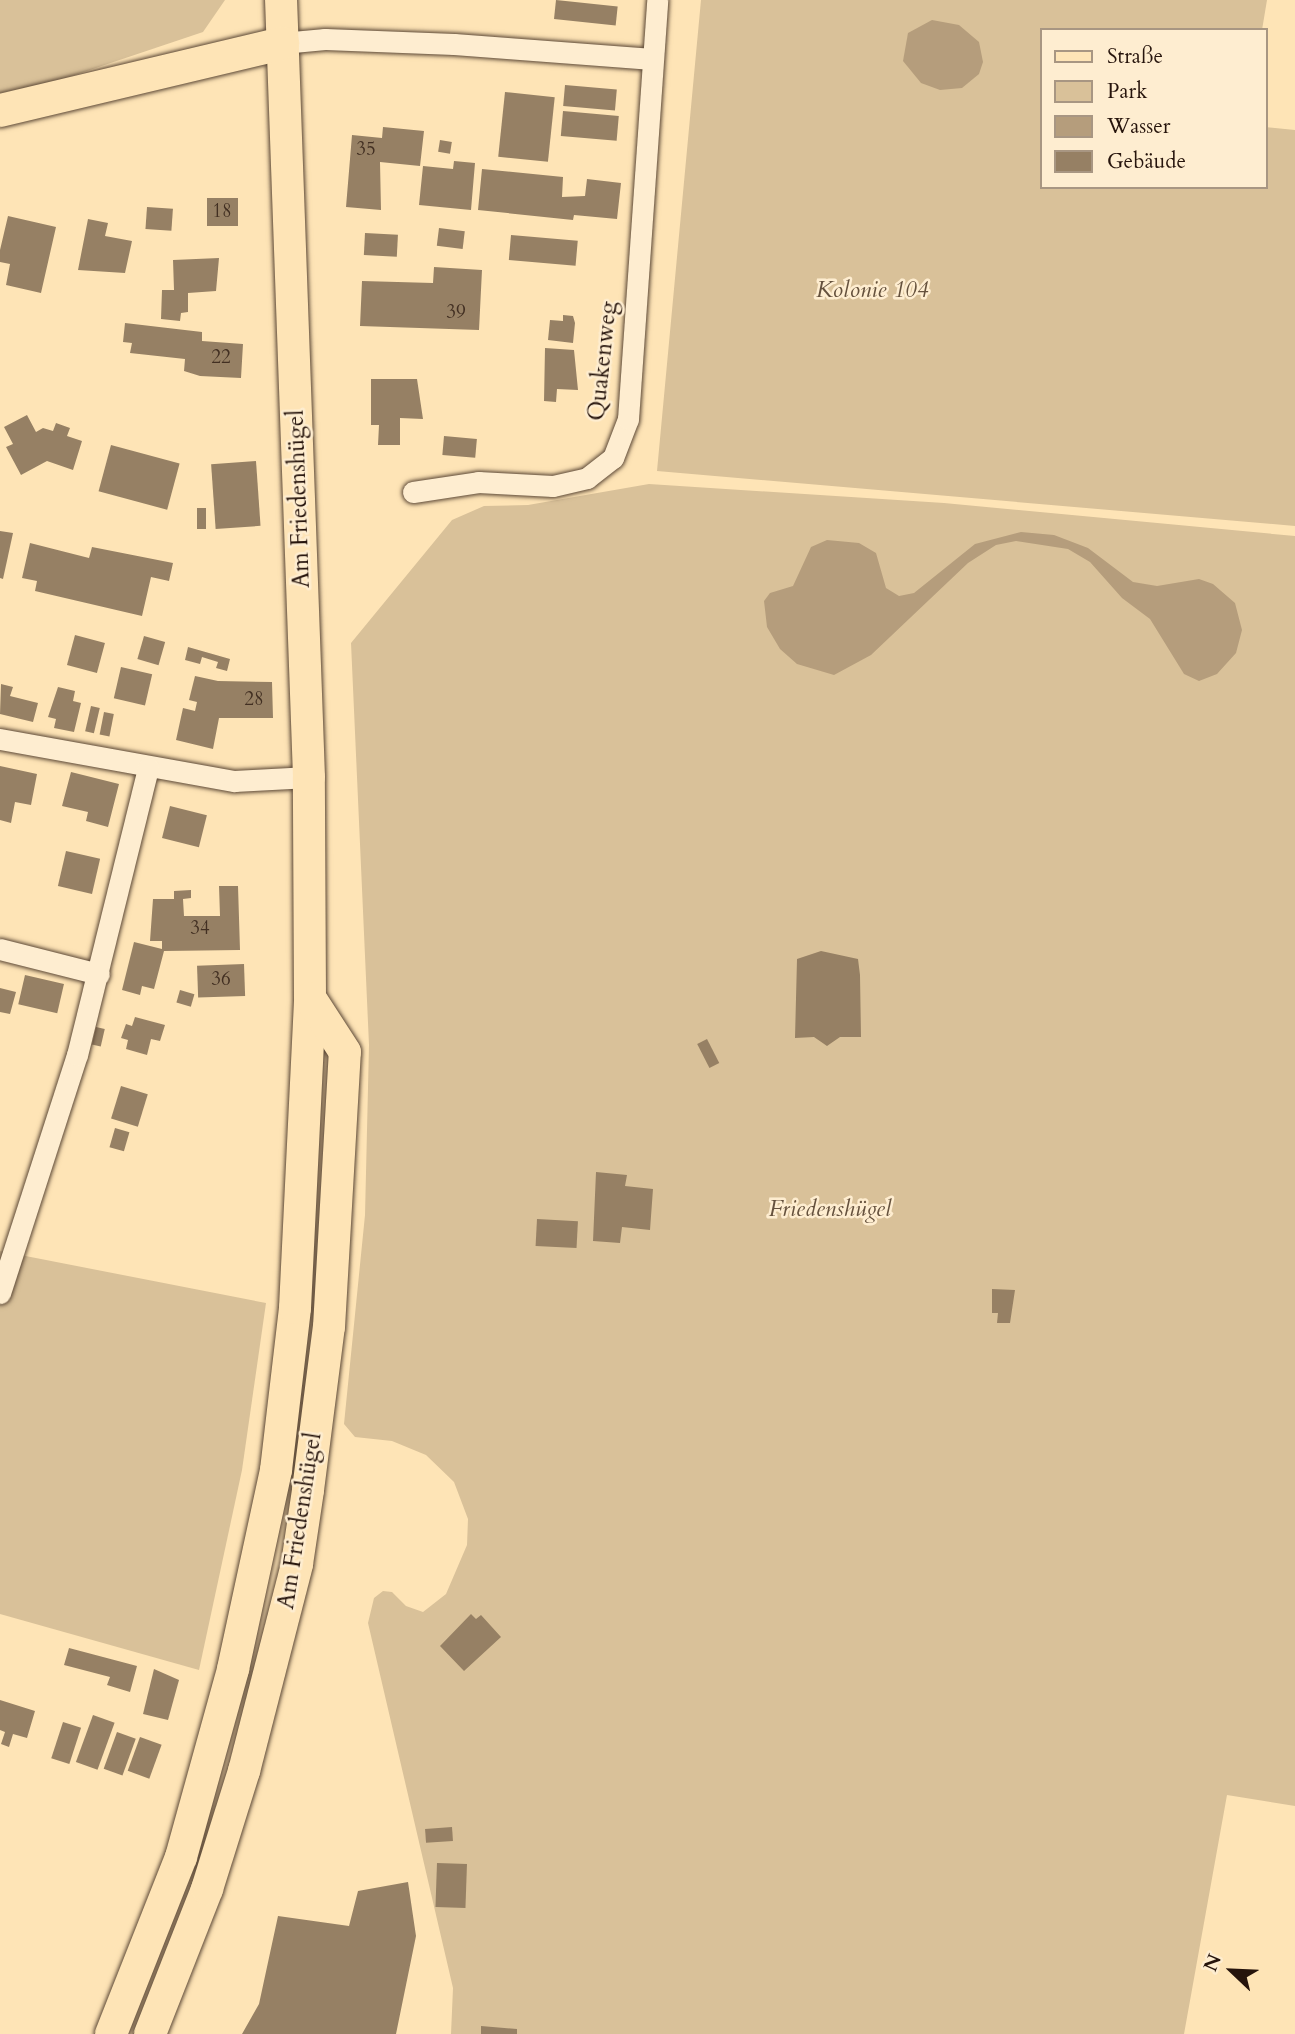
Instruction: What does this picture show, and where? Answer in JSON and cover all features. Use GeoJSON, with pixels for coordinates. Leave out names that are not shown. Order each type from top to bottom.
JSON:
{"type":"FeatureCollection","features":[{"type":"Feature","properties":{"kind":"highway"},"geometry":{"type":"LineString","coordinates":[[0,110],[282,43]]}},
{"type":"Feature","properties":{"kind":"main road","name":"Am Friedenshügel"},"geometry":{"type":"LineString","coordinates":[[111,2034],[181,1857],[249,1604],[276,1470],[295,1308],[310,998],[309,778],[281,0]]}},
{"type":"Feature","properties":{"kind":"main road","name":"Am Friedenshügel"},"geometry":{"type":"LineString","coordinates":[[150,2034],[207,1889],[244,1771],[270,1679],[300,1539],[329,1327],[345,1052],[310,998]]}},
{"type":"Feature","properties":{"kind":"street","name":"Quakenweg"},"geometry":{"type":"LineString","coordinates":[[413,492],[478,482],[553,486],[587,478],[613,458],[628,419],[657,0]]}},
{"type":"Feature","properties":{"kind":"street"},"geometry":{"type":"LineString","coordinates":[[282,43],[325,40],[454,44],[652,59]]}},
{"type":"Feature","properties":{"kind":"street"},"geometry":{"type":"LineString","coordinates":[[0,739],[148,768],[234,781],[309,778]]}},
{"type":"Feature","properties":{"kind":"street"},"geometry":{"type":"LineString","coordinates":[[0,1293],[99,974],[148,768]]}},
{"type":"Feature","properties":{"kind":"street"},"geometry":{"type":"LineString","coordinates":[[0,949],[99,974]]}},
{"type":"Feature","properties":{"kind":"green space"},"geometry":{"type":"Polygon","coordinates":[[[0,0],[225,0],[203,32],[57,81],[0,93],[0,0]]]}},
{"type":"Feature","properties":{"kind":"green space","name":"Kolonie 104"},"geometry":{"type":"Polygon","coordinates":[[[701,0],[1267,0],[1262,28],[1040,28],[1040,189],[1267,189],[1267,127],[1295,130],[1295,526],[657,471],[701,0]]]}},
{"type":"Feature","properties":{"kind":"green space","name":"Friedenshügel"},"geometry":{"type":"Polygon","coordinates":[[[649,484],[944,503],[1295,536],[1295,1806],[1227,1795],[1184,2034],[451,2034],[453,1988],[368,1623],[374,1598],[383,1591],[392,1592],[406,1606],[423,1612],[446,1594],[467,1545],[468,1519],[454,1482],[426,1455],[392,1441],[355,1437],[344,1424],[365,1215],[369,1045],[351,643],[452,520],[484,506],[528,505],[649,484]]]}},
{"type":"Feature","properties":{"kind":"green space"},"geometry":{"type":"Polygon","coordinates":[[[0,1251],[266,1303],[242,1470],[199,1670],[0,1614],[0,1251]]]}},
{"type":"Feature","properties":{"kind":"water"},"geometry":{"type":"Polygon","coordinates":[[[932,20],[959,25],[979,42],[983,62],[979,74],[962,88],[940,90],[921,83],[903,61],[908,33],[932,20]]]}},
{"type":"Feature","properties":{"kind":"water"},"geometry":{"type":"Polygon","coordinates":[[[1021,532],[1054,535],[1088,548],[1133,582],[1157,586],[1199,579],[1213,584],[1235,603],[1242,630],[1236,653],[1217,674],[1199,681],[1184,674],[1150,619],[1122,598],[1090,562],[1068,549],[1016,541],[996,545],[968,563],[871,655],[834,675],[797,664],[780,649],[767,627],[764,601],[770,593],[793,586],[811,547],[827,540],[859,543],[876,553],[886,588],[899,596],[914,593],[975,544],[1021,532]]]}},
{"type":"Feature","properties":{"kind":"building"},"geometry":{"type":"Polygon","coordinates":[[[556,0],[618,6],[616,25],[554,19],[556,0]]]}},
{"type":"Feature","properties":{"kind":"building"},"geometry":{"type":"Polygon","coordinates":[[[565,85],[617,90],[615,110],[563,106],[565,85]]]}},
{"type":"Feature","properties":{"kind":"building"},"geometry":{"type":"Polygon","coordinates":[[[505,92],[555,97],[548,162],[498,157],[505,92]]]}},
{"type":"Feature","properties":{"kind":"building"},"geometry":{"type":"Polygon","coordinates":[[[563,111],[619,116],[617,141],[561,136],[563,111]]]}},
{"type":"Feature","properties":{"kind":"building"},"geometry":{"type":"Polygon","coordinates":[[[383,127],[424,131],[420,166],[380,162],[381,210],[346,207],[352,135],[382,138],[383,127]]]}},
{"type":"Feature","properties":{"kind":"building"},"geometry":{"type":"Polygon","coordinates":[[[440,140],[452,142],[450,154],[438,152],[440,140]]]}},
{"type":"Feature","properties":{"kind":"building"},"geometry":{"type":"Polygon","coordinates":[[[454,161],[475,163],[471,210],[419,205],[423,166],[453,169],[454,161]]]}},
{"type":"Feature","properties":{"kind":"building"},"geometry":{"type":"Polygon","coordinates":[[[482,169],[563,177],[562,197],[585,196],[587,179],[621,183],[617,219],[574,215],[573,220],[478,210],[482,169]]]}},
{"type":"Feature","properties":{"kind":"building"},"geometry":{"type":"Polygon","coordinates":[[[207,198],[238,198],[238,226],[207,226],[207,198]]]}},
{"type":"Feature","properties":{"kind":"building"},"geometry":{"type":"Polygon","coordinates":[[[147,207],[173,209],[171,231],[145,229],[147,207]]]}},
{"type":"Feature","properties":{"kind":"building"},"geometry":{"type":"Polygon","coordinates":[[[8,216],[56,227],[41,293],[6,285],[10,264],[0,262],[0,250],[8,216]]]}},
{"type":"Feature","properties":{"kind":"building"},"geometry":{"type":"Polygon","coordinates":[[[88,219],[108,223],[105,236],[132,241],[125,273],[78,270],[88,219]]]}},
{"type":"Feature","properties":{"kind":"building"},"geometry":{"type":"Polygon","coordinates":[[[439,228],[465,231],[463,249],[437,246],[439,228]]]}},
{"type":"Feature","properties":{"kind":"building"},"geometry":{"type":"Polygon","coordinates":[[[365,233],[398,235],[397,257],[364,255],[365,233]]]}},
{"type":"Feature","properties":{"kind":"building"},"geometry":{"type":"Polygon","coordinates":[[[511,235],[578,241],[576,266],[509,260],[511,235]]]}},
{"type":"Feature","properties":{"kind":"building"},"geometry":{"type":"Polygon","coordinates":[[[219,258],[216,291],[188,293],[188,312],[181,313],[180,321],[161,319],[162,290],[174,290],[173,260],[219,258]]]}},
{"type":"Feature","properties":{"kind":"building"},"geometry":{"type":"Polygon","coordinates":[[[434,267],[482,270],[479,330],[360,326],[362,281],[433,283],[434,267]]]}},
{"type":"Feature","properties":{"kind":"building"},"geometry":{"type":"Polygon","coordinates":[[[563,315],[573,316],[573,343],[548,340],[550,320],[563,321],[563,315]]]}},
{"type":"Feature","properties":{"kind":"building"},"geometry":{"type":"Polygon","coordinates":[[[125,323],[202,332],[202,341],[243,344],[241,378],[200,376],[184,371],[185,359],[130,353],[132,343],[123,342],[125,323]]]}},
{"type":"Feature","properties":{"kind":"building"},"geometry":{"type":"Polygon","coordinates":[[[545,348],[574,350],[578,390],[557,389],[556,402],[544,401],[545,348]]]}},
{"type":"Feature","properties":{"kind":"building"},"geometry":{"type":"Polygon","coordinates":[[[371,379],[417,379],[423,419],[400,418],[400,445],[378,445],[379,425],[371,425],[371,379]]]}},
{"type":"Feature","properties":{"kind":"building"},"geometry":{"type":"Polygon","coordinates":[[[27,415],[36,432],[43,428],[53,431],[56,423],[70,428],[67,436],[82,441],[73,470],[47,461],[21,475],[6,447],[13,444],[4,427],[27,415]]]}},
{"type":"Feature","properties":{"kind":"building"},"geometry":{"type":"Polygon","coordinates":[[[444,436],[477,439],[475,458],[442,455],[444,436]]]}},
{"type":"Feature","properties":{"kind":"building"},"geometry":{"type":"Polygon","coordinates":[[[111,445],[180,463],[167,510],[99,491],[111,445]]]}},
{"type":"Feature","properties":{"kind":"building"},"geometry":{"type":"Polygon","coordinates":[[[256,461],[261,526],[216,529],[211,464],[256,461]]]}},
{"type":"Feature","properties":{"kind":"building"},"geometry":{"type":"Polygon","coordinates":[[[197,508],[206,508],[206,529],[197,529],[197,508]]]}},
{"type":"Feature","properties":{"kind":"building"},"geometry":{"type":"Polygon","coordinates":[[[0,531],[13,533],[3,579],[0,578],[0,531]]]}},
{"type":"Feature","properties":{"kind":"building"},"geometry":{"type":"Polygon","coordinates":[[[30,543],[89,558],[92,547],[173,563],[169,581],[151,577],[142,616],[35,591],[37,581],[22,578],[30,543]]]}},
{"type":"Feature","properties":{"kind":"building"},"geometry":{"type":"Polygon","coordinates":[[[75,635],[105,643],[97,673],[67,665],[75,635]]]}},
{"type":"Feature","properties":{"kind":"building"},"geometry":{"type":"Polygon","coordinates":[[[144,636],[165,642],[159,665],[137,659],[144,636]]]}},
{"type":"Feature","properties":{"kind":"building"},"geometry":{"type":"Polygon","coordinates":[[[188,647],[230,659],[227,671],[216,668],[218,662],[202,657],[200,664],[185,660],[188,647]]]}},
{"type":"Feature","properties":{"kind":"building"},"geometry":{"type":"Polygon","coordinates":[[[121,667],[152,674],[145,705],[114,698],[121,667]]]}},
{"type":"Feature","properties":{"kind":"building"},"geometry":{"type":"Polygon","coordinates":[[[195,676],[218,681],[272,682],[273,718],[219,718],[213,749],[176,740],[183,708],[195,711],[197,702],[189,700],[195,676]]]}},
{"type":"Feature","properties":{"kind":"building"},"geometry":{"type":"Polygon","coordinates":[[[1,684],[13,687],[10,696],[38,703],[33,722],[0,714],[1,684]]]}},
{"type":"Feature","properties":{"kind":"building"},"geometry":{"type":"Polygon","coordinates":[[[58,687],[75,691],[73,701],[81,703],[74,732],[54,728],[56,719],[48,717],[58,687]]]}},
{"type":"Feature","properties":{"kind":"building"},"geometry":{"type":"Polygon","coordinates":[[[91,706],[100,708],[94,733],[85,731],[91,706]]]}},
{"type":"Feature","properties":{"kind":"building"},"geometry":{"type":"Polygon","coordinates":[[[104,712],[114,714],[109,736],[100,735],[104,712]]]}},
{"type":"Feature","properties":{"kind":"building"},"geometry":{"type":"Polygon","coordinates":[[[0,766],[37,774],[31,805],[15,802],[11,823],[0,820],[0,766]]]}},
{"type":"Feature","properties":{"kind":"building"},"geometry":{"type":"Polygon","coordinates":[[[71,772],[119,784],[108,827],[86,821],[88,812],[62,806],[71,772]]]}},
{"type":"Feature","properties":{"kind":"building"},"geometry":{"type":"Polygon","coordinates":[[[170,806],[207,815],[199,847],[162,838],[170,806]]]}},
{"type":"Feature","properties":{"kind":"building"},"geometry":{"type":"Polygon","coordinates":[[[66,851],[100,859],[92,894],[58,886],[66,851]]]}},
{"type":"Feature","properties":{"kind":"building"},"geometry":{"type":"Polygon","coordinates":[[[219,886],[238,886],[240,950],[164,951],[154,989],[142,986],[140,995],[122,990],[134,942],[162,949],[162,941],[150,941],[153,899],[174,899],[174,891],[191,890],[191,898],[183,899],[184,916],[220,916],[219,886]]]}},
{"type":"Feature","properties":{"kind":"building"},"geometry":{"type":"Polygon","coordinates":[[[821,951],[858,959],[860,975],[861,1037],[840,1037],[827,1046],[814,1037],[795,1038],[797,959],[821,951]]]}},
{"type":"Feature","properties":{"kind":"building"},"geometry":{"type":"Polygon","coordinates":[[[244,964],[245,996],[198,998],[197,966],[244,964]]]}},
{"type":"Feature","properties":{"kind":"building"},"geometry":{"type":"Polygon","coordinates":[[[25,975],[64,984],[57,1013],[18,1004],[25,975]]]}},
{"type":"Feature","properties":{"kind":"building"},"geometry":{"type":"Polygon","coordinates":[[[0,988],[16,992],[10,1014],[0,1012],[0,988]]]}},
{"type":"Feature","properties":{"kind":"building"},"geometry":{"type":"Polygon","coordinates":[[[180,990],[194,994],[191,1007],[176,1002],[180,990]]]}},
{"type":"Feature","properties":{"kind":"building"},"geometry":{"type":"Polygon","coordinates":[[[135,1017],[165,1025],[160,1041],[151,1039],[147,1055],[126,1049],[128,1040],[121,1038],[126,1024],[132,1026],[135,1017]]]}},
{"type":"Feature","properties":{"kind":"building"},"geometry":{"type":"Polygon","coordinates":[[[96,1027],[105,1029],[101,1047],[92,1045],[96,1027]]]}},
{"type":"Feature","properties":{"kind":"building"},"geometry":{"type":"Polygon","coordinates":[[[707,1039],[719,1063],[709,1068],[697,1044],[707,1039]]]}},
{"type":"Feature","properties":{"kind":"building"},"geometry":{"type":"Polygon","coordinates":[[[121,1086],[148,1094],[138,1127],[111,1119],[121,1086]]]}},
{"type":"Feature","properties":{"kind":"building"},"geometry":{"type":"Polygon","coordinates":[[[115,1128],[129,1132],[124,1151],[109,1147],[115,1128]]]}},
{"type":"Feature","properties":{"kind":"building"},"geometry":{"type":"Polygon","coordinates":[[[596,1172],[627,1175],[625,1186],[653,1189],[650,1230],[622,1227],[620,1243],[593,1241],[596,1172]]]}},
{"type":"Feature","properties":{"kind":"building"},"geometry":{"type":"Polygon","coordinates":[[[537,1219],[578,1221],[577,1248],[536,1246],[537,1219]]]}},
{"type":"Feature","properties":{"kind":"building"},"geometry":{"type":"Polygon","coordinates":[[[992,1289],[1015,1290],[1010,1323],[997,1323],[998,1313],[992,1313],[992,1289]]]}},
{"type":"Feature","properties":{"kind":"building"},"geometry":{"type":"Polygon","coordinates":[[[471,1614],[476,1619],[481,1615],[501,1637],[464,1671],[440,1646],[471,1614]]]}},
{"type":"Feature","properties":{"kind":"building"},"geometry":{"type":"Polygon","coordinates":[[[69,1648],[137,1666],[130,1692],[107,1685],[110,1677],[64,1665],[69,1648]]]}},
{"type":"Feature","properties":{"kind":"building"},"geometry":{"type":"Polygon","coordinates":[[[154,1669],[179,1680],[168,1720],[143,1714],[154,1669]]]}},
{"type":"Feature","properties":{"kind":"building"},"geometry":{"type":"Polygon","coordinates":[[[0,1700],[35,1711],[27,1738],[13,1734],[9,1747],[1,1744],[5,1732],[0,1730],[0,1700]]]}},
{"type":"Feature","properties":{"kind":"building"},"geometry":{"type":"Polygon","coordinates":[[[93,1715],[115,1723],[98,1770],[76,1762],[93,1715]]]}},
{"type":"Feature","properties":{"kind":"building"},"geometry":{"type":"Polygon","coordinates":[[[63,1722],[81,1728],[69,1764],[51,1758],[63,1722]]]}},
{"type":"Feature","properties":{"kind":"building"},"geometry":{"type":"Polygon","coordinates":[[[117,1732],[136,1739],[122,1775],[104,1769],[117,1732]]]}},
{"type":"Feature","properties":{"kind":"building"},"geometry":{"type":"Polygon","coordinates":[[[140,1737],[162,1745],[149,1779],[128,1771],[140,1737]]]}},
{"type":"Feature","properties":{"kind":"building"},"geometry":{"type":"Polygon","coordinates":[[[452,1827],[453,1841],[426,1843],[425,1829],[452,1827]]]}},
{"type":"Feature","properties":{"kind":"building"},"geometry":{"type":"Polygon","coordinates":[[[437,1863],[467,1864],[465,1908],[435,1907],[437,1863]]]}},
{"type":"Feature","properties":{"kind":"building"},"geometry":{"type":"Polygon","coordinates":[[[408,1882],[416,1936],[396,2034],[242,2034],[259,2004],[278,1916],[349,1926],[358,1891],[408,1882]]]}},
{"type":"Feature","properties":{"kind":"building"},"geometry":{"type":"Polygon","coordinates":[[[481,2026],[517,2029],[517,2034],[481,2034],[481,2026]]]}}]}
